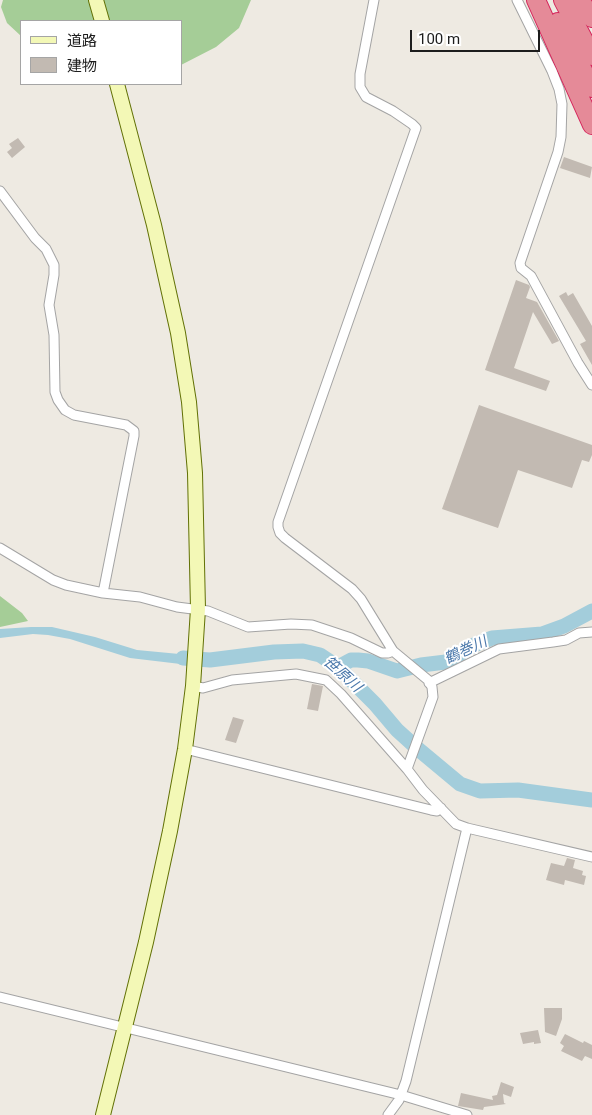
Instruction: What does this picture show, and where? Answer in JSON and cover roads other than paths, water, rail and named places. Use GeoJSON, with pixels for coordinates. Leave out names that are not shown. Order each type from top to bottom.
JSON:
{"type":"FeatureCollection","features":[{"type":"Feature","properties":{"kind":"highway"},"geometry":{"type":"LineString","coordinates":[[536,0],[592,125]]}},
{"type":"Feature","properties":{"kind":"highway"},"geometry":{"type":"LineString","coordinates":[[547,0],[592,88]]}},
{"type":"Feature","properties":{"kind":"highway"},"geometry":{"type":"LineString","coordinates":[[563,0],[592,56]]}},
{"type":"Feature","properties":{"kind":"highway"},"geometry":{"type":"LineString","coordinates":[[580,0],[592,18]]}},
{"type":"Feature","properties":{"kind":"street"},"geometry":{"type":"LineString","coordinates":[[96,0],[102,20]]}},
{"type":"Feature","properties":{"kind":"street"},"geometry":{"type":"LineString","coordinates":[[374,0],[360,74],[360,87],[366,97],[393,111],[416,128],[278,522],[278,527],[280,533],[285,538],[346,585],[361,599],[395,653],[428,682],[432,689],[433,697],[407,769]]}},
{"type":"Feature","properties":{"kind":"street"},"geometry":{"type":"LineString","coordinates":[[517,0],[560,89],[562,104],[561,137],[558,152],[520,263],[521,268],[531,276],[592,385]]}},
{"type":"Feature","properties":{"kind":"street"},"geometry":{"type":"LineString","coordinates":[[104,1115],[170,831],[185,749],[193,686],[198,609],[195,473],[189,402],[178,333],[154,225],[118,85]]}},
{"type":"Feature","properties":{"kind":"street"},"geometry":{"type":"LineString","coordinates":[[0,191],[35,238],[46,249],[54,265],[49,304],[54,335],[55,392],[58,400],[64,408],[74,415],[126,425],[134,431],[102,593]]}},
{"type":"Feature","properties":{"kind":"street"},"geometry":{"type":"LineString","coordinates":[[0,548],[53,580],[102,593],[140,597],[198,609],[248,626],[312,625],[351,638],[382,653],[395,653]]}},
{"type":"Feature","properties":{"kind":"street"},"geometry":{"type":"LineString","coordinates":[[428,682],[499,649],[566,640],[579,632],[592,632]]}},
{"type":"Feature","properties":{"kind":"street"},"geometry":{"type":"LineString","coordinates":[[193,686],[203,688],[232,680],[296,674],[320,678],[330,683],[341,694],[423,790],[456,824],[592,857]]}},
{"type":"Feature","properties":{"kind":"street"},"geometry":{"type":"LineString","coordinates":[[185,749],[431,810],[441,808]]}},
{"type":"Feature","properties":{"kind":"street"},"geometry":{"type":"LineString","coordinates":[[388,1115],[396,1106],[401,1095],[412,1059],[467,828]]}},
{"type":"Feature","properties":{"kind":"street"},"geometry":{"type":"LineString","coordinates":[[0,997],[401,1095],[467,1115]]}},
{"type":"Feature","properties":{"kind":"water"},"geometry":{"type":"Polygon","coordinates":[[[52,627],[95,637],[137,650],[190,655],[189,665],[130,658],[70,639],[48,635],[33,634],[0,638],[0,629],[52,627]]]}},
{"type":"Feature","properties":{"kind":"waterway","name":"鶴巻川"},"geometry":{"type":"LineString","coordinates":[[338,667],[351,660],[358,660],[368,661],[397,671],[421,665],[446,662],[474,645],[492,638],[542,634],[564,626],[592,611]]}},
{"type":"Feature","properties":{"kind":"waterway","name":"笹原川"},"geometry":{"type":"LineString","coordinates":[[183,658],[210,660],[274,652],[303,651],[320,655],[338,667],[375,704],[397,730],[460,784],[480,791],[518,790],[592,800]]}}]}
